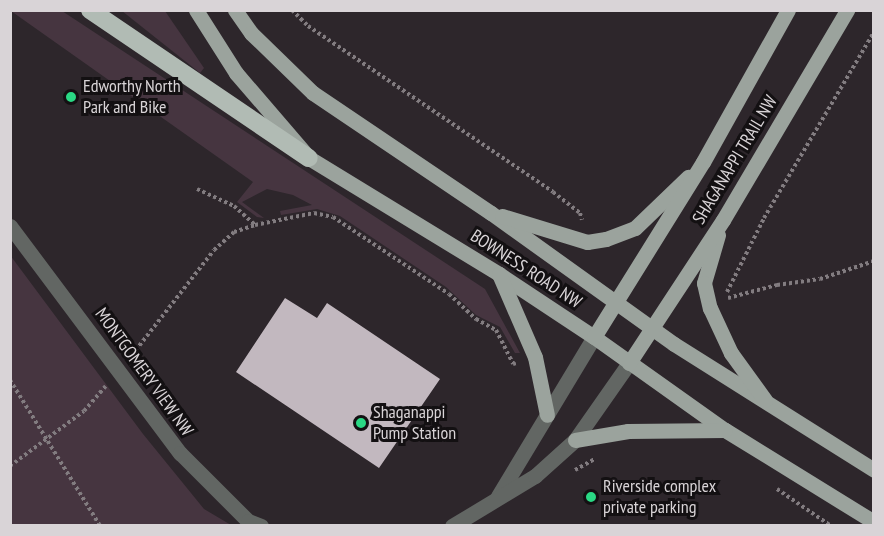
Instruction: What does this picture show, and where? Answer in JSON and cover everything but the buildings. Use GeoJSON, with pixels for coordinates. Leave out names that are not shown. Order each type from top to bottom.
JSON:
{"type":"FeatureCollection","features":[{"type":"Feature","properties":{"kind":"highway"},"geometry":{"type":"LineString","coordinates":[[90,10],[309,158]]}},
{"type":"Feature","properties":{"kind":"main road","name":"BOWNESS ROAD NW"},"geometry":{"type":"LineString","coordinates":[[196,10],[236,72],[309,158],[499,274],[594,337],[725,430],[873,522]]}},
{"type":"Feature","properties":{"kind":"main road","name":"BOWNESS ROAD NW"},"geometry":{"type":"LineString","coordinates":[[235,10],[251,33],[313,93],[491,213],[674,344],[873,470]]}},
{"type":"Feature","properties":{"kind":"main road","name":"SHAGANAPPI TRAIL NW"},"geometry":{"type":"LineString","coordinates":[[594,337],[703,162],[788,10]]}},
{"type":"Feature","properties":{"kind":"main road","name":"SHAGANAPPI TRAIL NW"},"geometry":{"type":"LineString","coordinates":[[629,363],[723,220],[847,10]]}},
{"type":"Feature","properties":{"kind":"main road"},"geometry":{"type":"LineString","coordinates":[[491,213],[587,242],[606,239],[635,228],[703,162]]}},
{"type":"Feature","properties":{"kind":"main road"},"geometry":{"type":"LineString","coordinates":[[723,220],[704,283],[708,300],[732,353],[771,407]]}},
{"type":"Feature","properties":{"kind":"main road"},"geometry":{"type":"LineString","coordinates":[[499,274],[535,357],[547,415]]}},
{"type":"Feature","properties":{"kind":"main road"},"geometry":{"type":"LineString","coordinates":[[575,440],[628,431],[725,430]]}},
{"type":"Feature","properties":{"kind":"lane","name":"MONTGOMERY VIEW NW"},"geometry":{"type":"LineString","coordinates":[[10,225],[180,453],[248,521],[261,525]]}},
{"type":"Feature","properties":{"kind":"lane"},"geometry":{"type":"LineString","coordinates":[[498,496],[594,337]]}},
{"type":"Feature","properties":{"kind":"lane"},"geometry":{"type":"LineString","coordinates":[[452,525],[535,476],[575,440],[629,363]]}},
{"type":"Feature","properties":{"kind":"path"},"geometry":{"type":"LineString","coordinates":[[292,10],[308,26],[553,192],[580,213],[583,225]]}},
{"type":"Feature","properties":{"kind":"path"},"geometry":{"type":"LineString","coordinates":[[873,32],[764,218],[735,273],[725,299],[777,285],[820,279],[873,261]]}},
{"type":"Feature","properties":{"kind":"path"},"geometry":{"type":"LineString","coordinates":[[196,189],[234,206],[255,225]]}},
{"type":"Feature","properties":{"kind":"path"},"geometry":{"type":"LineString","coordinates":[[10,466],[46,437],[84,411],[120,371],[214,250],[234,232],[255,225],[314,213],[333,217],[449,294],[476,319],[496,330],[513,364],[523,361]]}},
{"type":"Feature","properties":{"kind":"path"},"geometry":{"type":"LineString","coordinates":[[10,380],[100,525]]}},
{"type":"Feature","properties":{"kind":"path"},"geometry":{"type":"LineString","coordinates":[[771,485],[831,525]]}},
{"type":"Feature","properties":{"kind":"shaded area"},"geometry":{"type":"Polygon","coordinates":[[[11,11],[62,11],[485,289],[520,353],[515,353],[500,327],[476,315],[446,287],[340,216],[317,209],[281,215],[280,211],[312,205],[293,195],[267,189],[242,202],[264,218],[257,217],[237,202],[253,182],[11,11]]]}},
{"type":"Feature","properties":{"kind":"shaded area"},"geometry":{"type":"Polygon","coordinates":[[[122,11],[165,11],[204,68],[200,73],[122,11]]]}},
{"type":"Feature","properties":{"kind":"shaded area"},"geometry":{"type":"Polygon","coordinates":[[[10,255],[143,434],[204,509],[231,525],[11,525],[10,255]]]}},
{"type":"Feature","properties":{"kind":"place","name":"Edworthy North Park and Bike"},"geometry":{"type":"Point","coordinates":[71,97]}},
{"type":"Feature","properties":{"kind":"place","name":"Shaganappi Pump Station"},"geometry":{"type":"Point","coordinates":[361,423]}},
{"type":"Feature","properties":{"kind":"place","name":"Riverside complex private parking"},"geometry":{"type":"Point","coordinates":[591,497]}}]}
